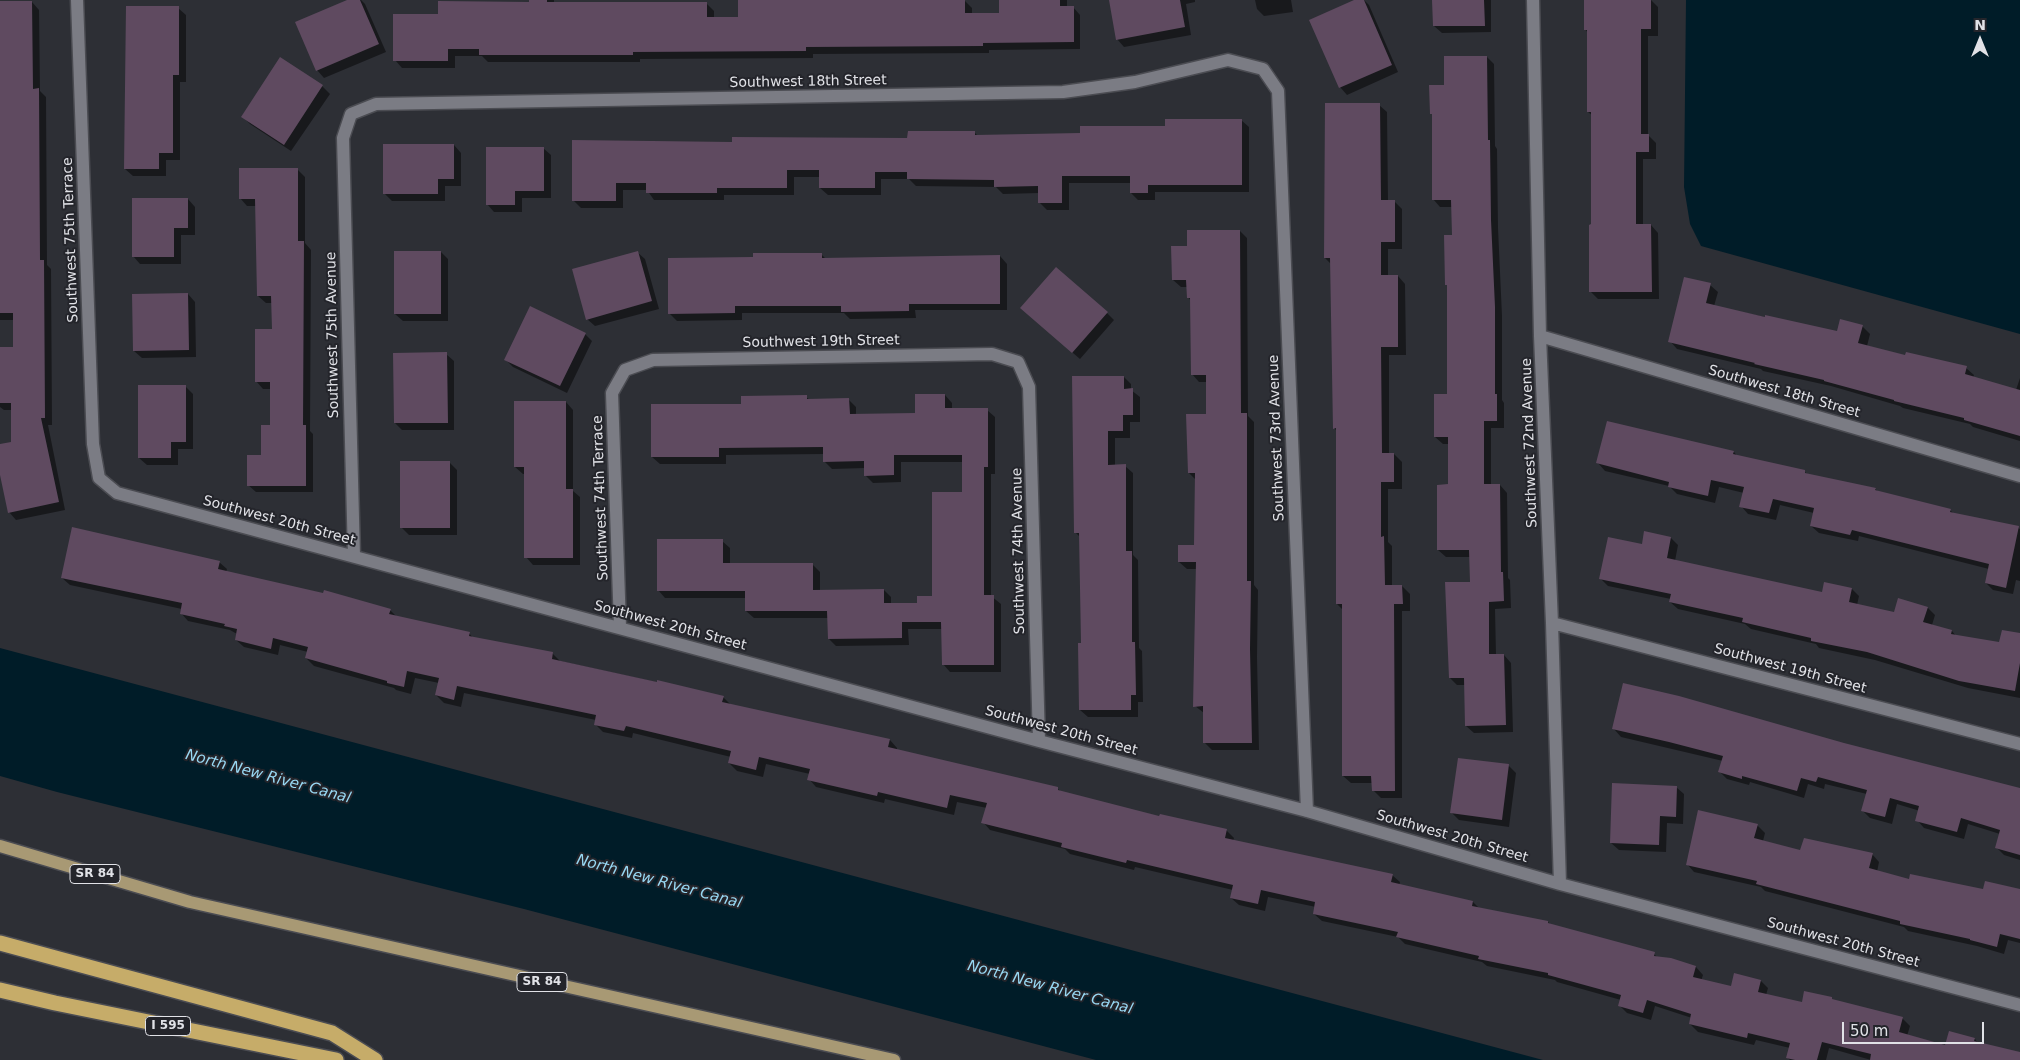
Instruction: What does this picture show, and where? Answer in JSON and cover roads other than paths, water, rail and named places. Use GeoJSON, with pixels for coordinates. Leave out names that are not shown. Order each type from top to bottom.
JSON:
{"type":"FeatureCollection","features":[{"type":"Feature","properties":{"kind":"highway"},"geometry":{"type":"LineString","coordinates":[[0,943],[332,1033],[375,1060]]}},
{"type":"Feature","properties":{"kind":"highway","name":"I 595"},"geometry":{"type":"LineString","coordinates":[[0,990],[55,1003],[336,1060]]}},
{"type":"Feature","properties":{"kind":"main road","name":"SR 84"},"geometry":{"type":"LineString","coordinates":[[0,846],[190,902],[894,1060]]}},
{"type":"Feature","properties":{"kind":"street","name":"Southwest 75th Terrace"},"geometry":{"type":"LineString","coordinates":[[77,0],[93,444],[98,478]]}},
{"type":"Feature","properties":{"kind":"street","name":"Southwest 72nd Avenue"},"geometry":{"type":"LineString","coordinates":[[1533,0],[1540,336],[1552,623],[1560,884]]}},
{"type":"Feature","properties":{"kind":"street","name":"Southwest 18th Street"},"geometry":{"type":"LineString","coordinates":[[351,114],[376,104],[1063,92],[1136,82],[1228,60],[1263,69]]}},
{"type":"Feature","properties":{"kind":"street","name":"Southwest 73rd Avenue"},"geometry":{"type":"LineString","coordinates":[[1263,69],[1278,91],[1307,811]]}},
{"type":"Feature","properties":{"kind":"street","name":"Southwest 75th Avenue"},"geometry":{"type":"LineString","coordinates":[[351,114],[343,138],[354,556]]}},
{"type":"Feature","properties":{"kind":"street","name":"Southwest 18th Street"},"geometry":{"type":"LineString","coordinates":[[1540,336],[2020,476]]}},
{"type":"Feature","properties":{"kind":"street","name":"Southwest 19th Street"},"geometry":{"type":"LineString","coordinates":[[625,370],[652,360],[992,354],[1018,362]]}},
{"type":"Feature","properties":{"kind":"street","name":"Southwest 74th Avenue"},"geometry":{"type":"LineString","coordinates":[[1018,362],[1030,387],[1038,741]]}},
{"type":"Feature","properties":{"kind":"street","name":"Southwest 74th Terrace"},"geometry":{"type":"LineString","coordinates":[[620,628],[612,393],[625,370]]}},
{"type":"Feature","properties":{"kind":"street","name":"Southwest 20th Street"},"geometry":{"type":"LineString","coordinates":[[98,478],[117,493],[1038,741],[1307,811],[1560,884],[2020,1005]]}},
{"type":"Feature","properties":{"kind":"street","name":"Southwest 19th Street"},"geometry":{"type":"LineString","coordinates":[[1552,623],[2020,744]]}},
{"type":"Feature","properties":{"kind":"water"},"geometry":{"type":"Polygon","coordinates":[[[1686,0],[2020,0],[2020,334],[1701,246],[1690,224],[1684,187],[1686,0]]]}},
{"type":"Feature","properties":{"kind":"water","name":"North New River Canal"},"geometry":{"type":"Polygon","coordinates":[[[0,648],[1543,1060],[1096,1060],[524,909],[57,792],[0,776],[0,648]]]}}]}
